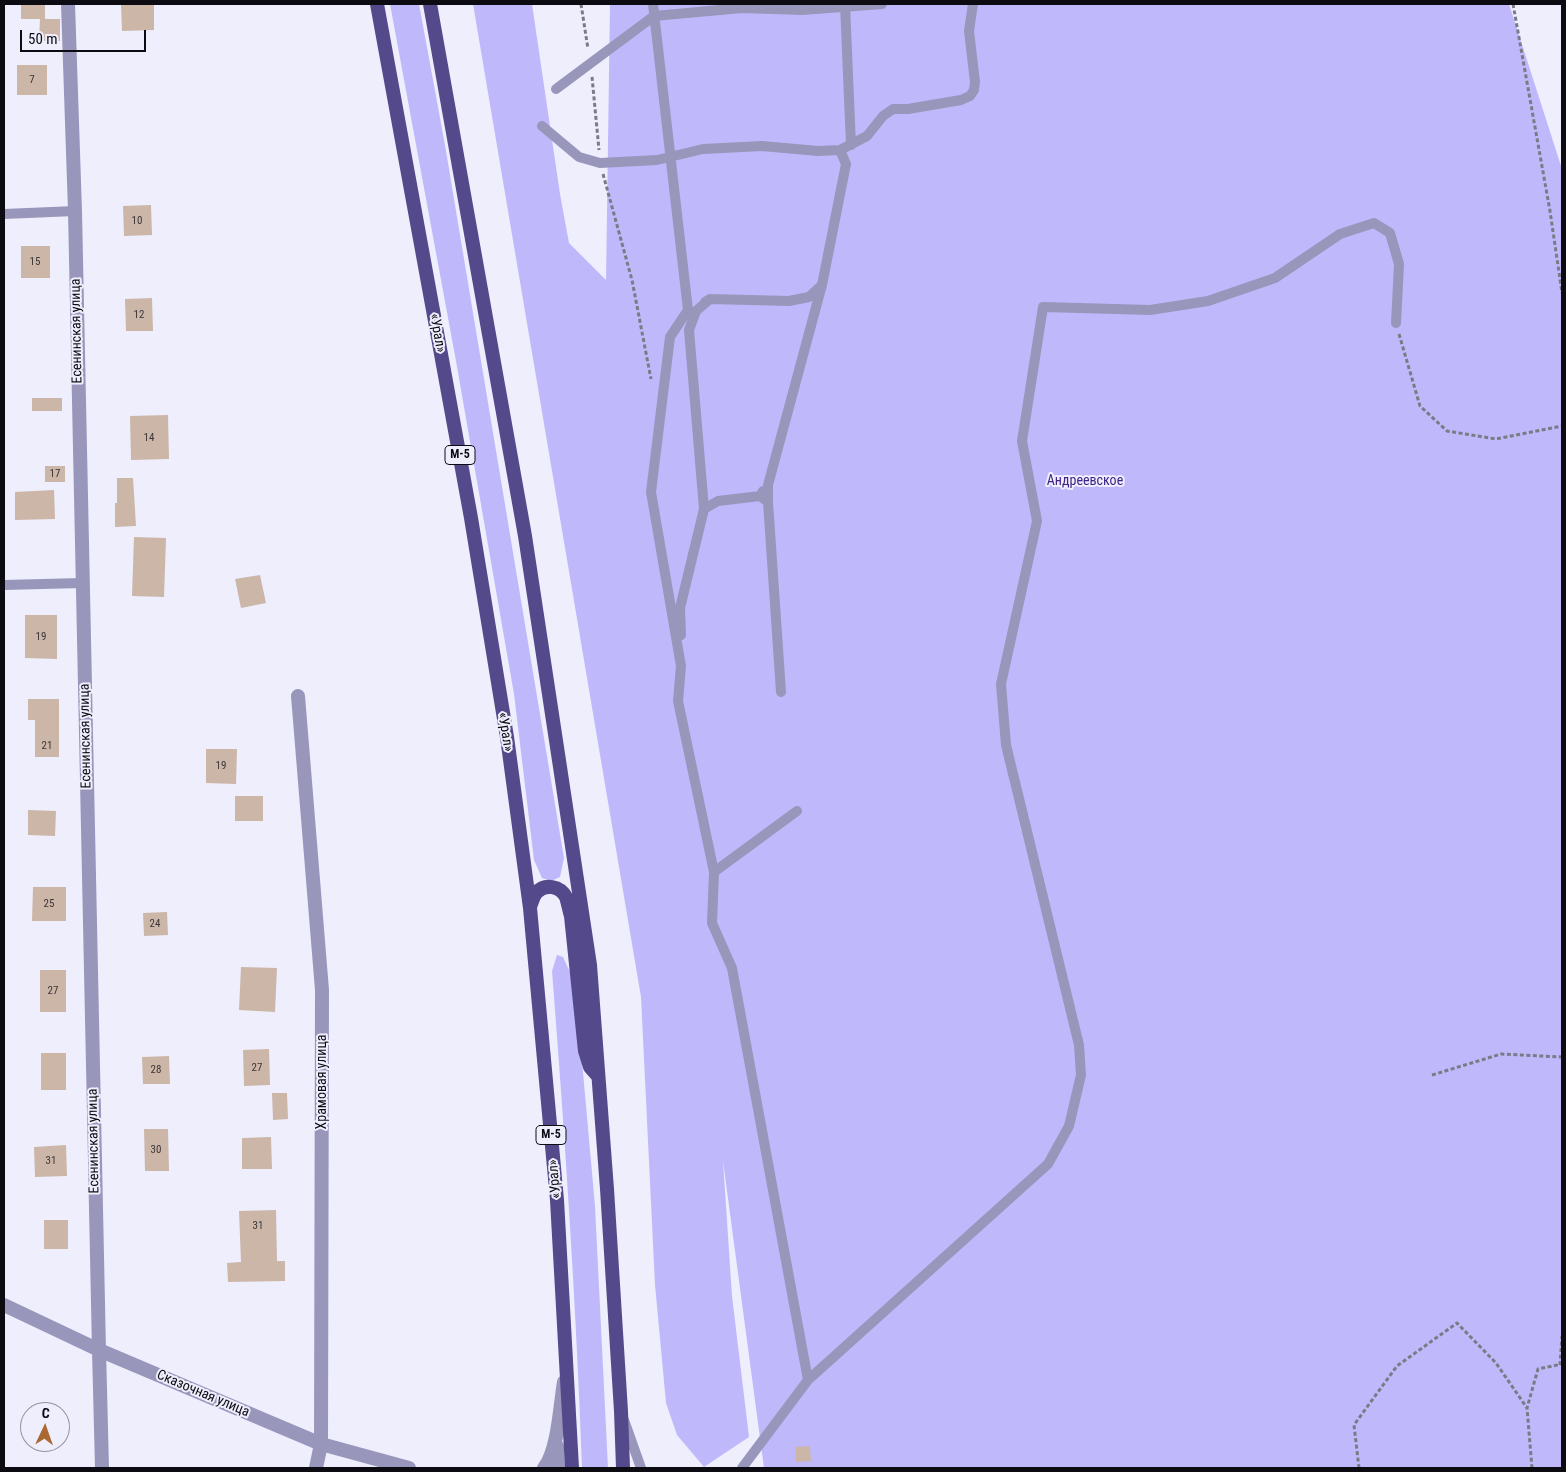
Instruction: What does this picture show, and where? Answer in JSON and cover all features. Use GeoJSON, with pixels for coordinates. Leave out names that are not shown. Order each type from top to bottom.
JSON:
{"type":"FeatureCollection","features":[{"type":"Feature","properties":{"kind":"main road","name":"«Урал»"},"geometry":{"type":"LineString","coordinates":[[377,4],[471,518],[507,737],[530,908],[557,1200],[572,1468]]}},
{"type":"Feature","properties":{"kind":"main road"},"geometry":{"type":"LineString","coordinates":[[430,4],[525,536],[590,965],[600,1077],[621,1411],[622,1468]]}},
{"type":"Feature","properties":{"kind":"main road"},"geometry":{"type":"LineString","coordinates":[[530,908],[535,894],[541,888],[550,886],[558,888],[566,896],[571,916],[586,1051],[590,1067],[600,1077]]}},
{"type":"Feature","properties":{"kind":"street","name":"Есенинская улица"},"geometry":{"type":"LineString","coordinates":[[68,4],[75,212],[102,1468]]}},
{"type":"Feature","properties":{"kind":"street","name":"Храмовая улица"},"geometry":{"type":"LineString","coordinates":[[298,696],[322,990],[321,1444],[316,1468]]}},
{"type":"Feature","properties":{"kind":"street","name":"Сказочная улица"},"geometry":{"type":"LineString","coordinates":[[4,1305],[98,1350],[321,1444],[409,1468]]}},
{"type":"Feature","properties":{"kind":"street"},"geometry":{"type":"LineString","coordinates":[[544,1468],[548,1463],[556,1435],[566,1363]]}},
{"type":"Feature","properties":{"kind":"street"},"geometry":{"type":"LineString","coordinates":[[556,1435],[558,1468]]}},
{"type":"Feature","properties":{"kind":"lane"},"geometry":{"type":"LineString","coordinates":[[653,4],[688,310]]}},
{"type":"Feature","properties":{"kind":"lane"},"geometry":{"type":"LineString","coordinates":[[556,89],[654,16],[742,8],[802,10],[845,5],[882,4]]}},
{"type":"Feature","properties":{"kind":"lane"},"geometry":{"type":"LineString","coordinates":[[542,126],[579,157],[600,163],[657,160],[703,149],[762,146],[818,151],[840,150],[867,136],[883,116],[893,109],[908,109],[960,100],[970,96],[974,90],[975,82],[969,31],[973,4]]}},
{"type":"Feature","properties":{"kind":"lane"},"geometry":{"type":"LineString","coordinates":[[845,5],[851,145]]}},
{"type":"Feature","properties":{"kind":"lane"},"geometry":{"type":"LineString","coordinates":[[781,692],[764,499],[822,285],[846,164],[840,150]]}},
{"type":"Feature","properties":{"kind":"lane"},"geometry":{"type":"LineString","coordinates":[[4,214],[75,212]]}},
{"type":"Feature","properties":{"kind":"lane"},"geometry":{"type":"LineString","coordinates":[[742,1468],[808,1380],[1048,1164],[1069,1126],[1082,1075],[1079,1045],[1006,745],[1000,684],[1037,521],[1022,440],[1043,307],[1150,310],[1208,302],[1275,278],[1340,234],[1374,223],[1390,233],[1398,264],[1396,323]]}},
{"type":"Feature","properties":{"kind":"lane"},"geometry":{"type":"LineString","coordinates":[[681,666],[651,492],[670,337],[688,310],[710,299],[789,301],[809,297],[822,285]]}},
{"type":"Feature","properties":{"kind":"lane"},"geometry":{"type":"LineString","coordinates":[[710,299],[696,311],[689,330],[704,510],[680,608],[681,666],[678,701],[714,872],[712,923],[732,968],[808,1380]]}},
{"type":"Feature","properties":{"kind":"lane"},"geometry":{"type":"LineString","coordinates":[[704,510],[718,501],[764,499]]}},
{"type":"Feature","properties":{"kind":"lane"},"geometry":{"type":"LineString","coordinates":[[4,585],[82,583]]}},
{"type":"Feature","properties":{"kind":"lane"},"geometry":{"type":"LineString","coordinates":[[714,872],[797,811]]}},
{"type":"Feature","properties":{"kind":"lane"},"geometry":{"type":"LineString","coordinates":[[621,1411],[642,1468]]}},
{"type":"Feature","properties":{"kind":"path"},"geometry":{"type":"LineString","coordinates":[[581,4],[591,64],[600,163],[632,280],[651,388]]}},
{"type":"Feature","properties":{"kind":"path"},"geometry":{"type":"LineString","coordinates":[[1513,4],[1550,211],[1562,293]]}},
{"type":"Feature","properties":{"kind":"path"},"geometry":{"type":"LineString","coordinates":[[1396,323],[1420,406],[1447,431],[1496,439],[1562,426]]}},
{"type":"Feature","properties":{"kind":"path"},"geometry":{"type":"LineString","coordinates":[[1432,1075],[1501,1054],[1562,1057]]}},
{"type":"Feature","properties":{"kind":"path"},"geometry":{"type":"LineString","coordinates":[[1359,1468],[1354,1425],[1397,1366],[1458,1323],[1496,1363],[1527,1408]]}},
{"type":"Feature","properties":{"kind":"path"},"geometry":{"type":"LineString","coordinates":[[1532,1468],[1527,1408],[1538,1369],[1561,1364],[1562,1336]]}},
{"type":"Feature","properties":{"kind":"green space"},"geometry":{"type":"Polygon","coordinates":[[[390,4],[419,4],[445,145],[564,858],[560,877],[551,881],[542,878],[534,860],[514,694],[456,361],[390,4]]]}},
{"type":"Feature","properties":{"kind":"green space","name":"Андреевское"},"geometry":{"type":"Polygon","coordinates":[[[473,4],[532,4],[569,243],[606,280],[610,4],[1509,4],[1562,169],[1562,1468],[764,1468],[723,1161],[732,1296],[749,1437],[704,1467],[677,1435],[666,1403],[655,1285],[641,997],[473,4]]]}},
{"type":"Feature","properties":{"kind":"green space"},"geometry":{"type":"Polygon","coordinates":[[[557,955],[563,957],[575,983],[595,1206],[608,1468],[582,1468],[570,1220],[552,971],[557,955]]]}},
{"type":"Feature","properties":{"kind":"building"},"geometry":{"type":"Polygon","coordinates":[[[21,4],[45,4],[45,19],[60,19],[60,41],[39,41],[40,19],[21,19],[21,4]]]}},
{"type":"Feature","properties":{"kind":"building"},"geometry":{"type":"Polygon","coordinates":[[[121,4],[154,4],[154,30],[122,31],[121,4]]]}},
{"type":"Feature","properties":{"kind":"building"},"geometry":{"type":"Polygon","coordinates":[[[17,65],[47,65],[47,95],[17,95],[17,65]]]}},
{"type":"Feature","properties":{"kind":"building"},"geometry":{"type":"Polygon","coordinates":[[[151,205],[152,235],[124,236],[123,206],[151,205]]]}},
{"type":"Feature","properties":{"kind":"building"},"geometry":{"type":"Polygon","coordinates":[[[21,246],[50,246],[50,278],[21,278],[21,246]]]}},
{"type":"Feature","properties":{"kind":"building"},"geometry":{"type":"Polygon","coordinates":[[[152,298],[153,331],[126,331],[125,299],[152,298]]]}},
{"type":"Feature","properties":{"kind":"building"},"geometry":{"type":"Polygon","coordinates":[[[32,398],[62,398],[62,411],[32,411],[32,398]]]}},
{"type":"Feature","properties":{"kind":"building"},"geometry":{"type":"Polygon","coordinates":[[[168,415],[169,459],[131,460],[130,416],[168,415]]]}},
{"type":"Feature","properties":{"kind":"building"},"geometry":{"type":"Polygon","coordinates":[[[45,466],[65,466],[65,482],[45,482],[45,466]]]}},
{"type":"Feature","properties":{"kind":"building"},"geometry":{"type":"Polygon","coordinates":[[[117,478],[133,478],[136,526],[115,527],[117,478]]]}},
{"type":"Feature","properties":{"kind":"building"},"geometry":{"type":"Polygon","coordinates":[[[54,490],[55,519],[15,520],[15,492],[54,490]]]}},
{"type":"Feature","properties":{"kind":"building"},"geometry":{"type":"Polygon","coordinates":[[[134,537],[166,538],[164,597],[132,596],[134,537]]]}},
{"type":"Feature","properties":{"kind":"building"},"geometry":{"type":"Polygon","coordinates":[[[260,575],[266,603],[241,608],[235,579],[260,575]]]}},
{"type":"Feature","properties":{"kind":"building"},"geometry":{"type":"Polygon","coordinates":[[[25,615],[57,615],[57,659],[25,658],[25,615]]]}},
{"type":"Feature","properties":{"kind":"building"},"geometry":{"type":"Polygon","coordinates":[[[28,699],[59,699],[59,757],[35,757],[35,720],[28,720],[28,699]]]}},
{"type":"Feature","properties":{"kind":"building"},"geometry":{"type":"Polygon","coordinates":[[[206,749],[237,749],[236,784],[206,783],[206,749]]]}},
{"type":"Feature","properties":{"kind":"building"},"geometry":{"type":"Polygon","coordinates":[[[235,796],[263,796],[263,821],[235,821],[235,796]]]}},
{"type":"Feature","properties":{"kind":"building"},"geometry":{"type":"Polygon","coordinates":[[[28,810],[56,811],[55,836],[28,835],[28,810]]]}},
{"type":"Feature","properties":{"kind":"building"},"geometry":{"type":"Polygon","coordinates":[[[33,887],[66,887],[66,921],[32,921],[33,887]]]}},
{"type":"Feature","properties":{"kind":"building"},"geometry":{"type":"Polygon","coordinates":[[[167,912],[168,935],[144,936],[143,913],[167,912]]]}},
{"type":"Feature","properties":{"kind":"building"},"geometry":{"type":"Polygon","coordinates":[[[241,967],[277,968],[275,1012],[239,1010],[241,967]]]}},
{"type":"Feature","properties":{"kind":"building"},"geometry":{"type":"Polygon","coordinates":[[[40,970],[66,970],[66,1012],[40,1012],[40,970]]]}},
{"type":"Feature","properties":{"kind":"building"},"geometry":{"type":"Polygon","coordinates":[[[269,1049],[270,1085],[244,1086],[243,1050],[269,1049]]]}},
{"type":"Feature","properties":{"kind":"building"},"geometry":{"type":"Polygon","coordinates":[[[41,1053],[66,1053],[66,1090],[41,1090],[41,1053]]]}},
{"type":"Feature","properties":{"kind":"building"},"geometry":{"type":"Polygon","coordinates":[[[169,1056],[170,1084],[143,1084],[142,1057],[169,1056]]]}},
{"type":"Feature","properties":{"kind":"building"},"geometry":{"type":"Polygon","coordinates":[[[272,1093],[287,1093],[288,1119],[273,1120],[272,1093]]]}},
{"type":"Feature","properties":{"kind":"building"},"geometry":{"type":"Polygon","coordinates":[[[144,1129],[168,1129],[169,1171],[145,1171],[144,1129]]]}},
{"type":"Feature","properties":{"kind":"building"},"geometry":{"type":"Polygon","coordinates":[[[271,1137],[272,1169],[242,1169],[242,1138],[271,1137]]]}},
{"type":"Feature","properties":{"kind":"building"},"geometry":{"type":"Polygon","coordinates":[[[66,1145],[67,1176],[35,1177],[34,1147],[66,1145]]]}},
{"type":"Feature","properties":{"kind":"building"},"geometry":{"type":"Polygon","coordinates":[[[276,1210],[277,1261],[285,1261],[285,1281],[228,1282],[227,1263],[241,1262],[239,1211],[276,1210]]]}},
{"type":"Feature","properties":{"kind":"building"},"geometry":{"type":"Polygon","coordinates":[[[44,1220],[68,1220],[68,1249],[44,1249],[44,1220]]]}},
{"type":"Feature","properties":{"kind":"building"},"geometry":{"type":"Polygon","coordinates":[[[810,1446],[811,1461],[796,1462],[795,1447],[810,1446]]]}}]}
